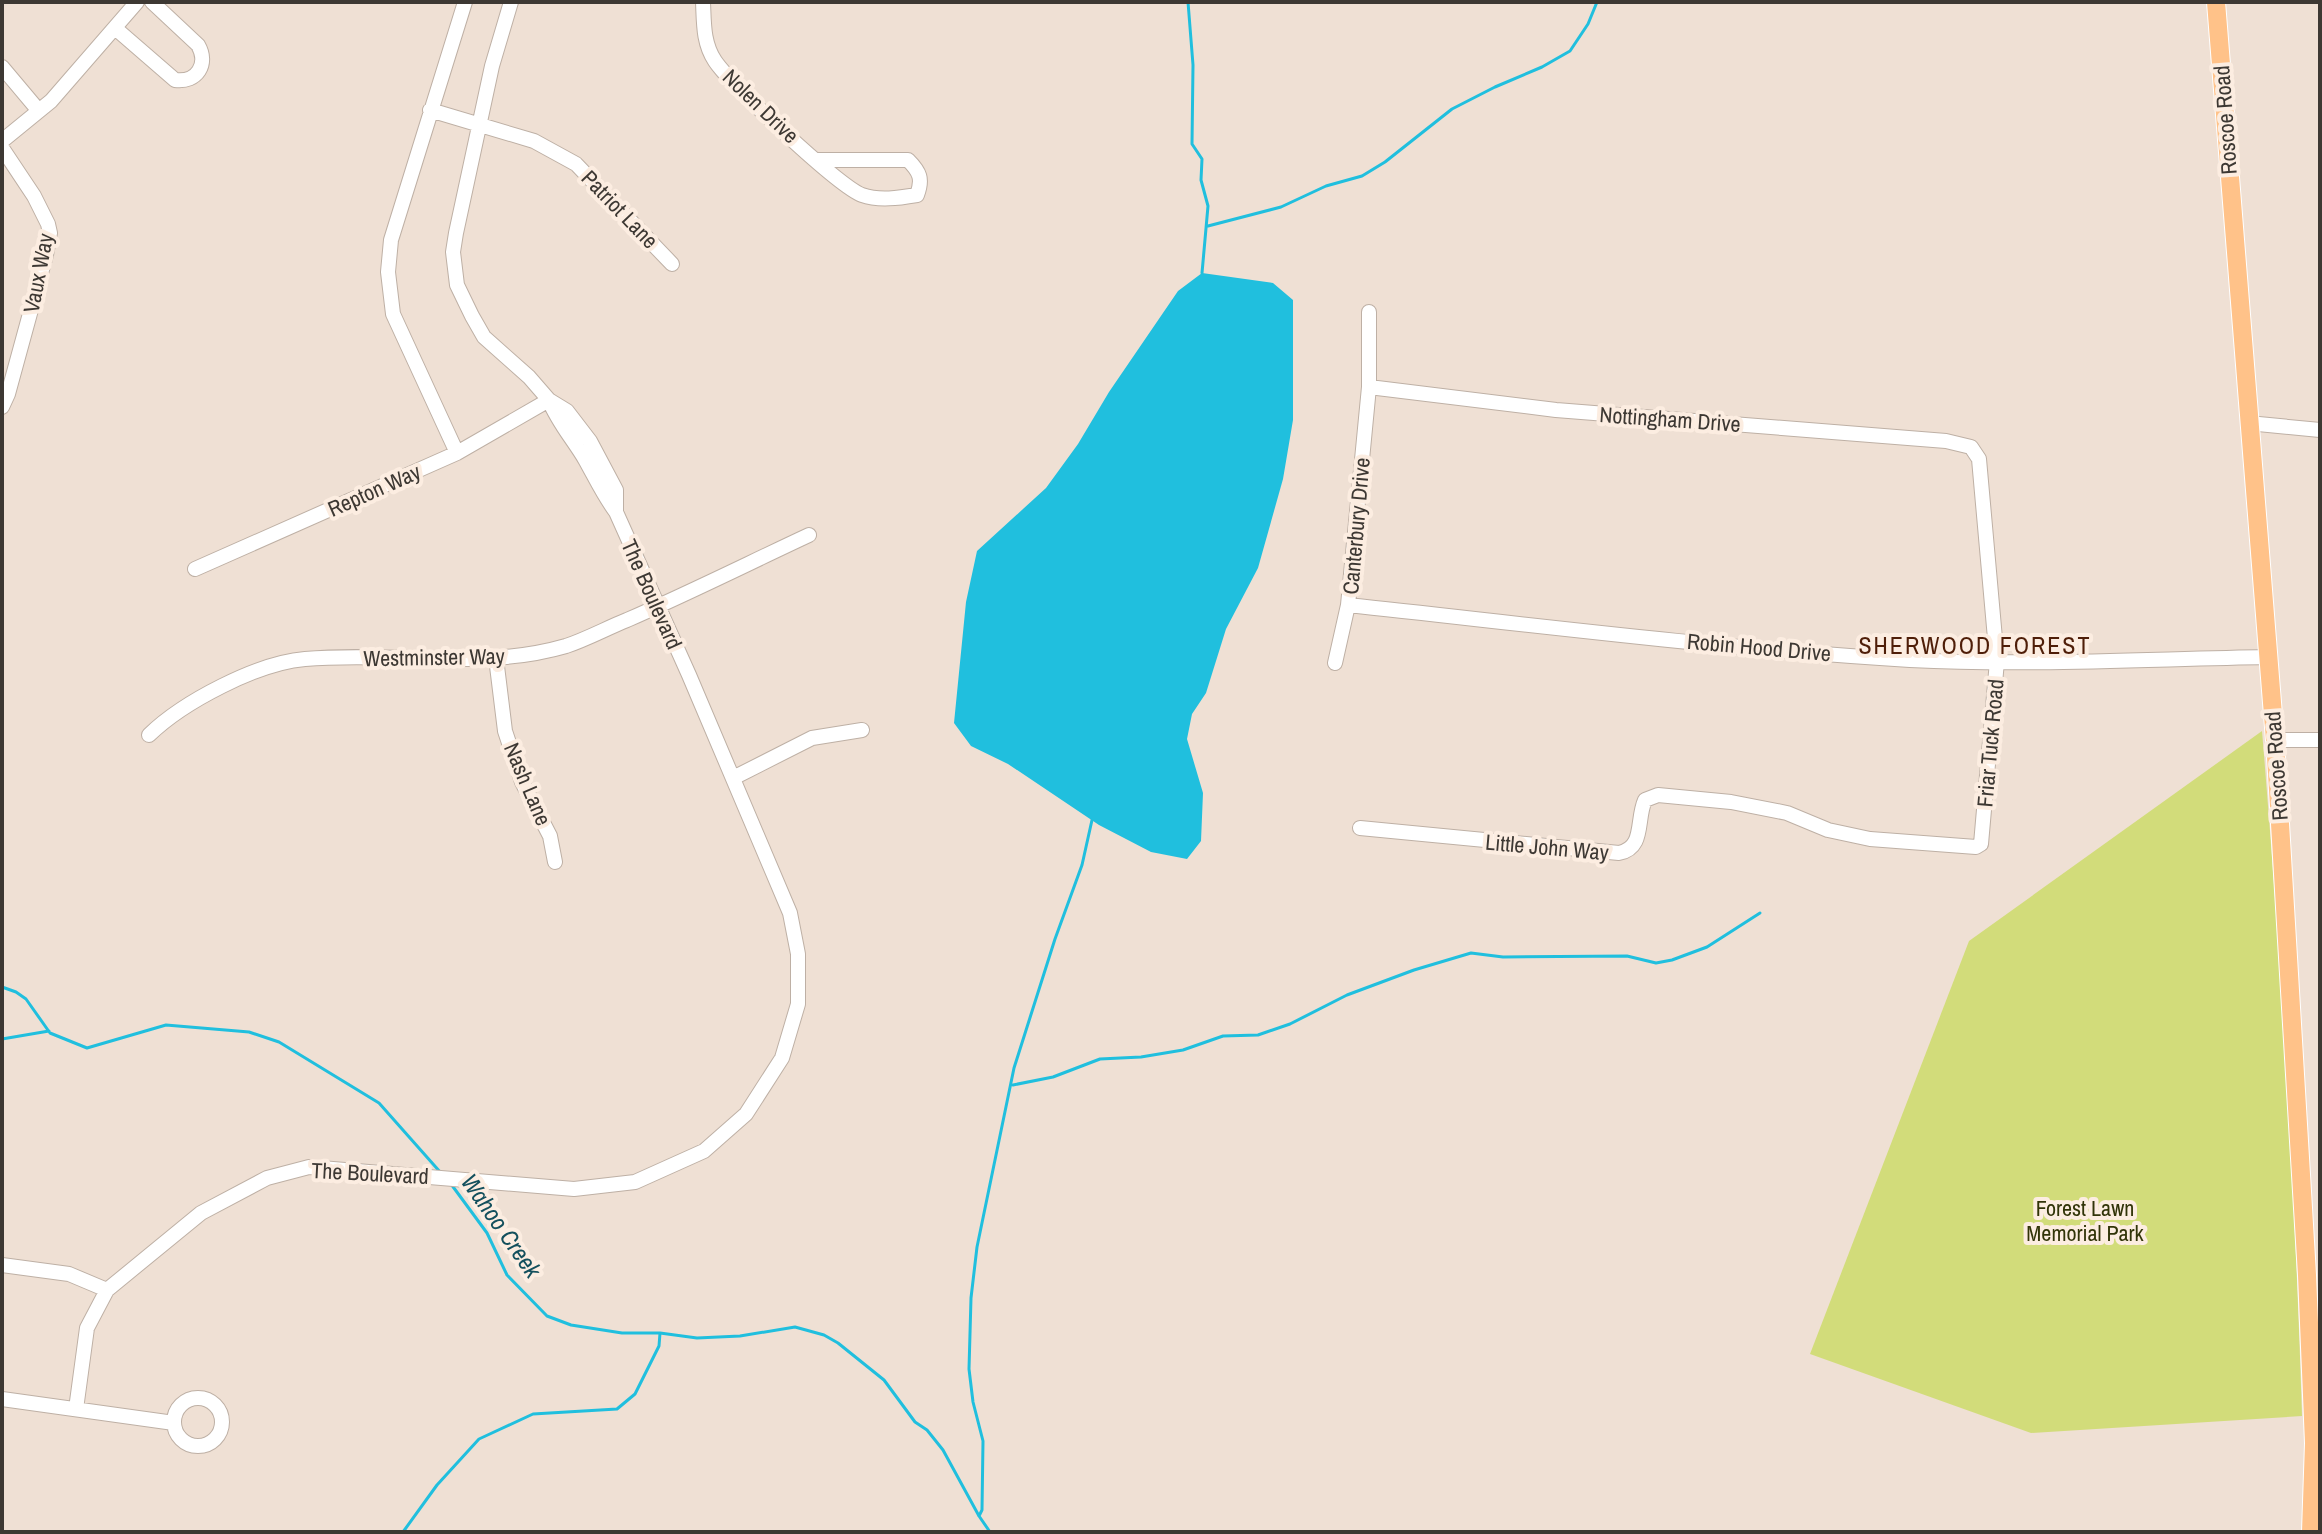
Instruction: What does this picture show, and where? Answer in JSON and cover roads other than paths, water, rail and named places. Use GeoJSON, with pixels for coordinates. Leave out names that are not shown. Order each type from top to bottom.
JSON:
{"type":"FeatureCollection","features":[{"type":"Feature","properties":{"kind":"main road","name":"Roscoe Road"},"geometry":{"type":"LineString","coordinates":[[2216,2],[2275,740],[2307,1275],[2314,1443],[2311,1532]]}},
{"type":"Feature","properties":{"kind":"street"},"geometry":{"type":"LineString","coordinates":[[2,141],[51,101],[137,2]]}},
{"type":"Feature","properties":{"kind":"street"},"geometry":{"type":"LineString","coordinates":[[115,28],[175,80],[185,82],[192,79],[201,68],[202,53],[198,45],[152,2]]}},
{"type":"Feature","properties":{"kind":"street"},"geometry":{"type":"LineString","coordinates":[[457,453],[393,314],[388,272],[391,240],[465,2]]}},
{"type":"Feature","properties":{"kind":"street","name":"The Boulevard"},"geometry":{"type":"LineString","coordinates":[[76,1409],[87,1328],[107,1290],[201,1213],[267,1178],[309,1167],[574,1189],[635,1182],[704,1151],[746,1114],[782,1058],[798,1004],[798,954],[790,913],[616,512],[602,494],[549,400],[529,377],[484,337],[457,285],[453,252],[492,66],[511,2]]}},
{"type":"Feature","properties":{"kind":"street","name":"Nolen Drive"},"geometry":{"type":"LineString","coordinates":[[703,2],[704,36],[714,60],[736,86],[817,160],[854,191],[865,196],[894,199],[917,195],[921,183],[919,171],[908,160],[817,160]]}},
{"type":"Feature","properties":{"kind":"street"},"geometry":{"type":"LineString","coordinates":[[2,67],[39,111]]}},
{"type":"Feature","properties":{"kind":"street","name":"Patriot Lane"},"geometry":{"type":"LineString","coordinates":[[430,110],[534,141],[576,164],[672,264]]}},
{"type":"Feature","properties":{"kind":"street","name":"Vaux Way"},"geometry":{"type":"LineString","coordinates":[[2,148],[34,196],[50,233],[2,407]]}},
{"type":"Feature","properties":{"kind":"street","name":"Canterbury Drive"},"geometry":{"type":"LineString","coordinates":[[1335,663],[1348,605],[1369,387],[1369,312]]}},
{"type":"Feature","properties":{"kind":"street","name":"Nottingham Drive"},"geometry":{"type":"LineString","coordinates":[[1369,387],[1556,410],[1946,441],[1971,447]]}},
{"type":"Feature","properties":{"kind":"street","name":"Repton Way"},"geometry":{"type":"LineString","coordinates":[[195,569],[457,453],[549,400]]}},
{"type":"Feature","properties":{"kind":"street"},"geometry":{"type":"LineString","coordinates":[[2248,423],[2320,430]]}},
{"type":"Feature","properties":{"kind":"street","name":"Friar Tuck Road"},"geometry":{"type":"LineString","coordinates":[[1971,447],[1979,459],[1997,661],[1981,844],[1976,847]]}},
{"type":"Feature","properties":{"kind":"street","name":"Westminster Way"},"geometry":{"type":"LineString","coordinates":[[149,735],[168,717],[221,687],[301,659],[340,657],[454,661],[496,658],[566,646],[809,535]]}},
{"type":"Feature","properties":{"kind":"street","name":"Robin Hood Drive"},"geometry":{"type":"LineString","coordinates":[[1348,605],[1727,645],[1911,660],[2268,657]]}},
{"type":"Feature","properties":{"kind":"street","name":"Nash Lane"},"geometry":{"type":"LineString","coordinates":[[496,658],[505,731],[522,782],[550,836],[555,862]]}},
{"type":"Feature","properties":{"kind":"street"},"geometry":{"type":"LineString","coordinates":[[733,778],[812,738],[862,730]]}},
{"type":"Feature","properties":{"kind":"street"},"geometry":{"type":"LineString","coordinates":[[2275,740],[2320,740]]}},
{"type":"Feature","properties":{"kind":"street","name":"Little John Way"},"geometry":{"type":"LineString","coordinates":[[1360,828],[1619,853],[1630,850],[1636,844],[1642,806],[1645,800],[1658,795],[1731,802],[1787,813],[1828,830],[1870,839],[1976,847]]}},
{"type":"Feature","properties":{"kind":"street"},"geometry":{"type":"LineString","coordinates":[[2,1265],[69,1274],[107,1290]]}},
{"type":"Feature","properties":{"kind":"street"},"geometry":{"type":"LineString","coordinates":[[2,1399],[174,1423]]}},
{"type":"Feature","properties":{"kind":"water"},"geometry":{"type":"Polygon","coordinates":[[[1202,273],[1273,283],[1293,300],[1293,420],[1283,479],[1258,568],[1226,629],[1206,693],[1192,714],[1187,739],[1203,793],[1201,841],[1187,859],[1151,852],[1099,825],[1008,764],[971,746],[954,723],[966,602],[977,551],[1046,488],[1178,291],[1202,273]]]}},
{"type":"Feature","properties":{"kind":"waterway"},"geometry":{"type":"LineString","coordinates":[[1188,2],[1193,65],[1192,144],[1202,159],[1201,180],[1208,206],[1202,273]]}},
{"type":"Feature","properties":{"kind":"waterway"},"geometry":{"type":"LineString","coordinates":[[1208,226],[1281,207],[1326,186],[1362,176],[1385,162],[1452,109],[1570,51],[1588,24],[1597,2]]}},
{"type":"Feature","properties":{"kind":"waterway"},"geometry":{"type":"LineString","coordinates":[[979,1516],[982,1510],[983,1441],[969,1369],[971,1298],[977,1247],[1014,1068],[1082,865],[1092,820]]}},
{"type":"Feature","properties":{"kind":"waterway"},"geometry":{"type":"LineString","coordinates":[[1013,1085],[1053,1077],[1100,1059],[1141,1057],[1183,1050],[1223,1036],[1258,1035],[1290,1024],[1347,995],[1471,953],[1503,957],[1627,956],[1656,963],[1672,960],[1707,947],[1760,913]]}},
{"type":"Feature","properties":{"kind":"waterway","name":"Wahoo Creek"},"geometry":{"type":"LineString","coordinates":[[2,987],[26,999],[50,1033],[87,1048],[166,1025],[249,1032],[279,1042],[379,1103],[441,1173]]}},
{"type":"Feature","properties":{"kind":"waterway"},"geometry":{"type":"LineString","coordinates":[[2,1039],[49,1031]]}},
{"type":"Feature","properties":{"kind":"waterway","name":"Wahoo Creek"},"geometry":{"type":"LineString","coordinates":[[451,1184],[487,1233],[507,1275],[547,1316],[571,1325],[622,1333],[660,1333],[697,1338],[740,1336],[795,1327],[824,1335],[838,1343],[884,1380],[915,1422],[927,1430],[943,1450],[990,1532]]}},
{"type":"Feature","properties":{"kind":"waterway"},"geometry":{"type":"LineString","coordinates":[[403,1532],[437,1485],[479,1439],[533,1414],[617,1409],[635,1394],[659,1346],[660,1333]]}},
{"type":"Feature","properties":{"kind":"district","name":"SHERWOOD FOREST"},"geometry":{"type":"Point","coordinates":[1975,646]}},
{"type":"Feature","properties":{"kind":"park label","name":"Forest Lawn Memorial Park"},"geometry":{"type":"Point","coordinates":[2085,1220]}}]}
